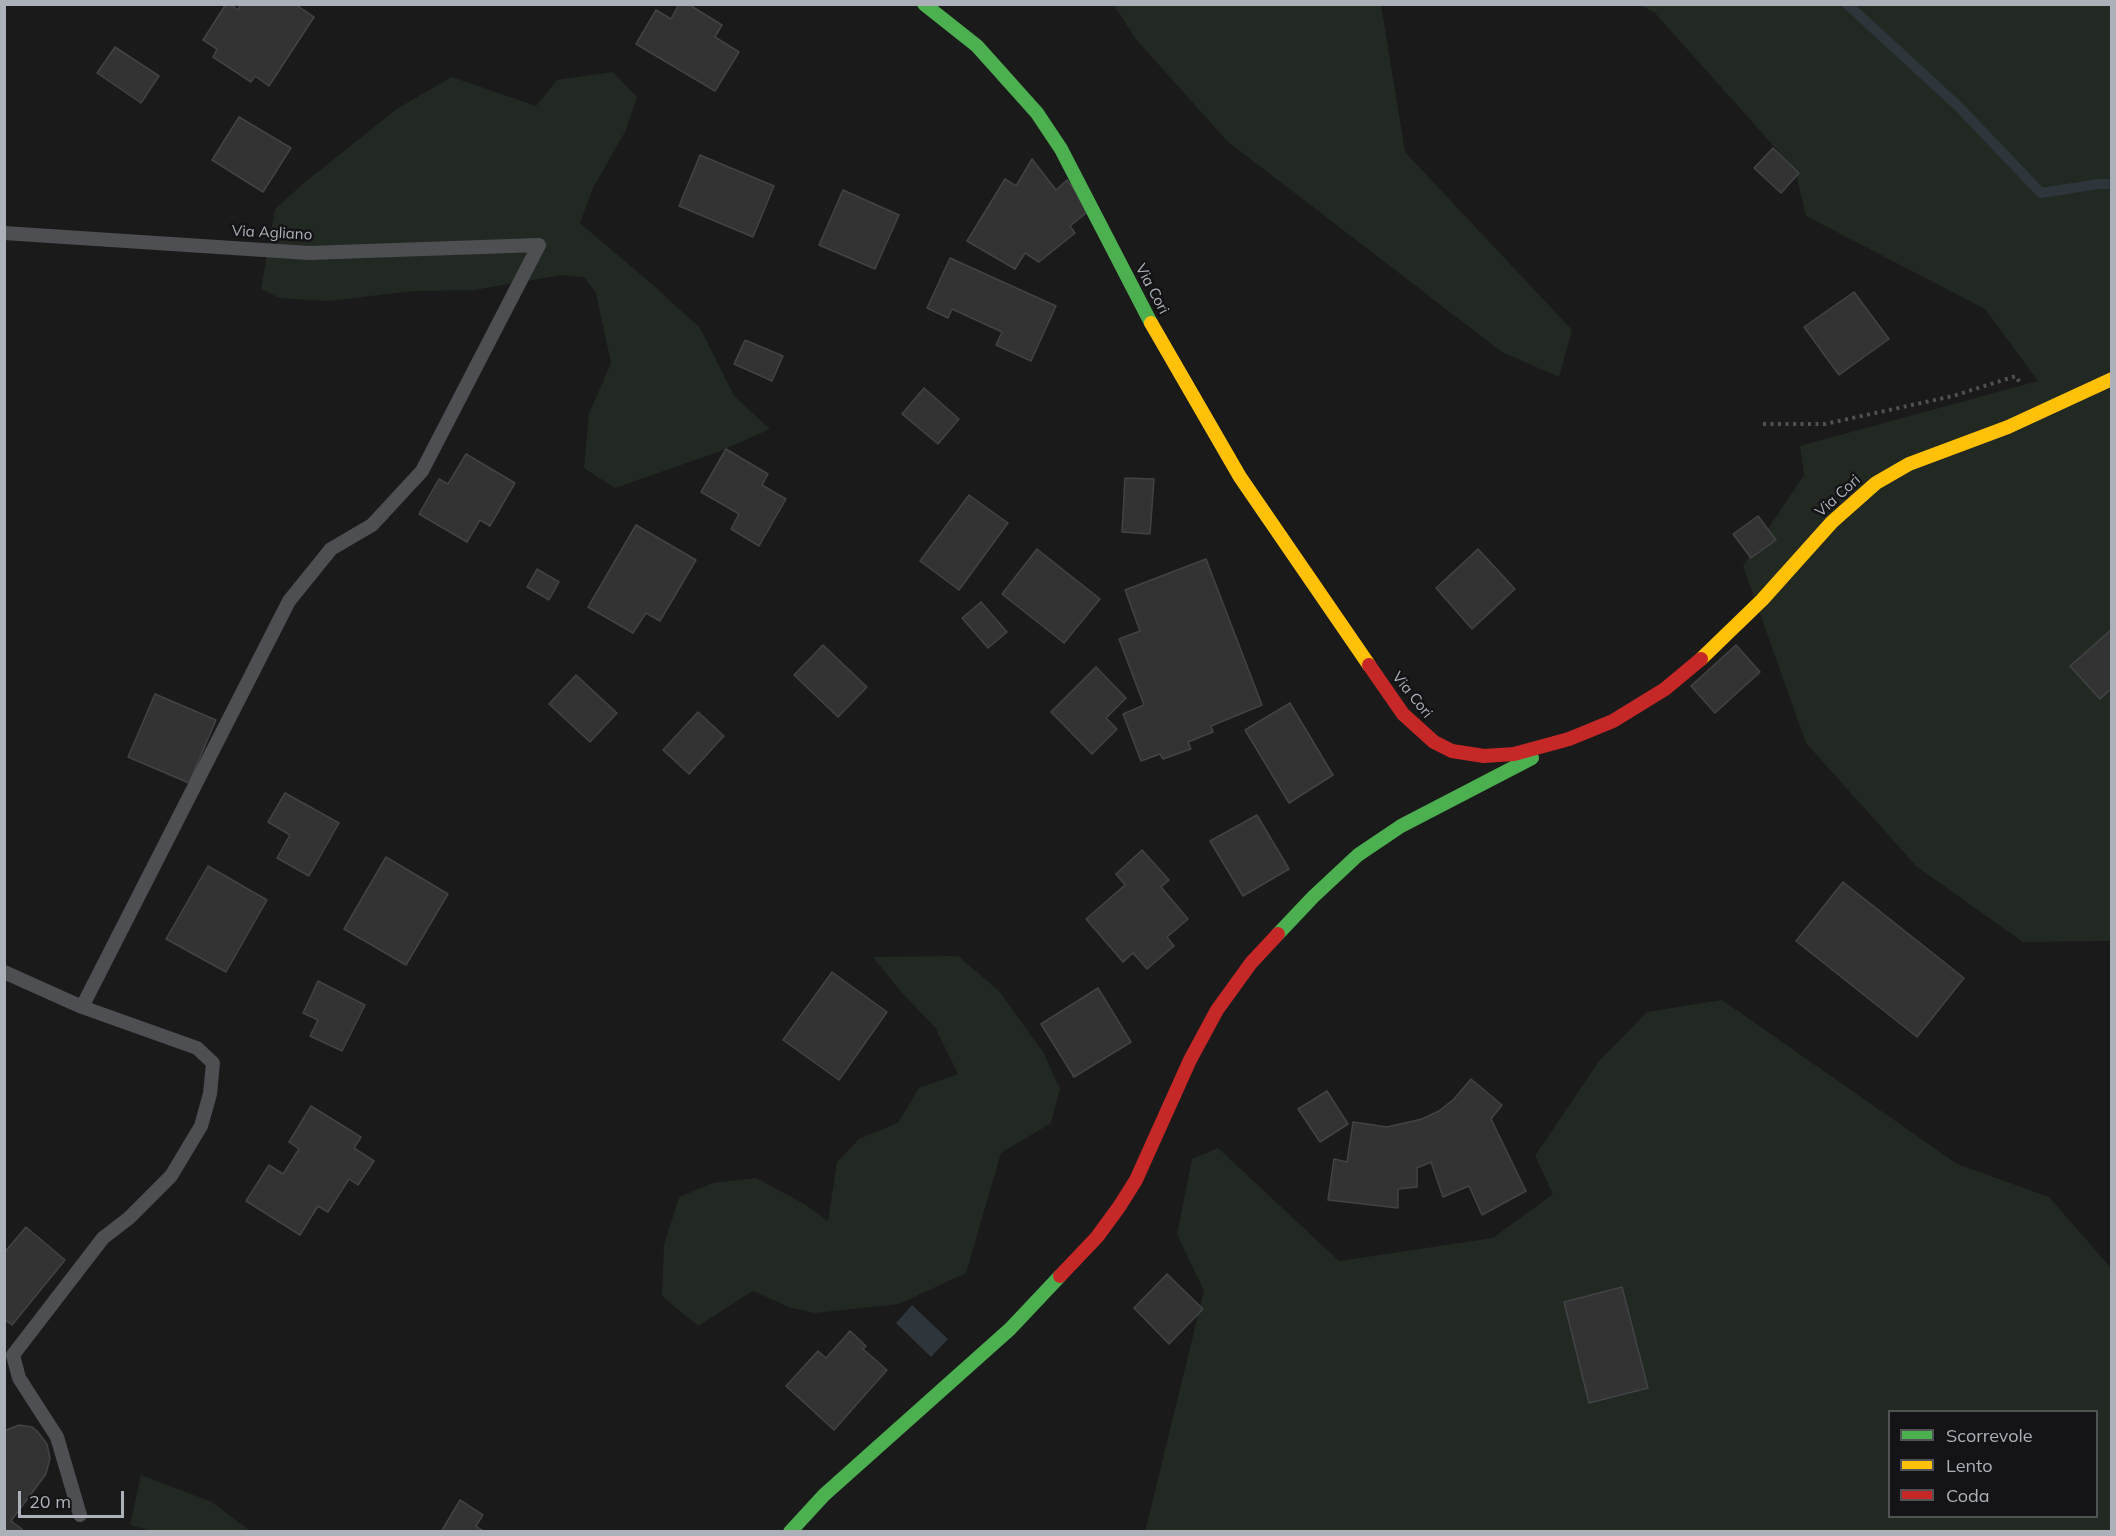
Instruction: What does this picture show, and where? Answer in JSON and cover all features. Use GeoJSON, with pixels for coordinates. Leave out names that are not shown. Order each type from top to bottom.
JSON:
{"type":"FeatureCollection","features":[{"type":"Feature","properties":{"kind":"street","name":"Via Cori"},"geometry":{"type":"LineString","coordinates":[[924,4],[977,46],[1043,122],[1061,149],[1164,348],[1218,442],[1265,515],[1403,714],[1434,742],[1452,751],[1484,756],[1514,754],[1591,731],[1629,712],[1665,689],[1743,620],[1832,522],[1876,483],[1909,464],[2008,427],[2112,379]]}},
{"type":"Feature","properties":{"kind":"street"},"geometry":{"type":"LineString","coordinates":[[790,1532],[824,1495],[1010,1329],[1097,1237],[1136,1180],[1199,1042],[1217,1010],[1251,963],[1329,881],[1358,855],[1401,826],[1569,739]]}},
{"type":"Feature","properties":{"kind":"lane","name":"Via Agliano"},"geometry":{"type":"LineString","coordinates":[[4,233],[309,253],[539,245],[422,471],[372,525],[332,549],[289,601],[82,1007]]}},
{"type":"Feature","properties":{"kind":"lane"},"geometry":{"type":"LineString","coordinates":[[4,972],[82,1007],[197,1048],[213,1063],[210,1094],[201,1126],[171,1176],[129,1218],[103,1238],[9,1359],[57,1437],[81,1515]]}},
{"type":"Feature","properties":{"kind":"path"},"geometry":{"type":"LineString","coordinates":[[1763,424],[1825,423],[1953,396],[2016,376]]}},
{"type":"Feature","properties":{"kind":"shaded area"},"geometry":{"type":"Polygon","coordinates":[[[1114,5],[1381,5],[1405,152],[1572,330],[1559,377],[1502,352],[1227,141],[1135,38],[1114,5]]]}},
{"type":"Feature","properties":{"kind":"shaded area"},"geometry":{"type":"Polygon","coordinates":[[[1640,5],[2111,5],[2111,941],[2023,942],[1917,867],[1806,743],[1743,566],[1804,475],[1800,446],[2038,381],[1985,309],[1806,216],[1795,170],[1655,13],[1640,5]]]}},
{"type":"Feature","properties":{"kind":"shaded area"},"geometry":{"type":"Polygon","coordinates":[[[613,72],[637,97],[625,132],[593,188],[580,223],[700,328],[734,396],[770,429],[718,452],[615,488],[584,468],[589,414],[611,363],[596,293],[584,277],[562,275],[474,290],[413,291],[328,301],[279,298],[261,289],[275,209],[305,182],[398,108],[452,77],[536,106],[557,80],[613,72]]]}},
{"type":"Feature","properties":{"kind":"shaded area"},"geometry":{"type":"Polygon","coordinates":[[[958,956],[999,991],[1043,1052],[1060,1089],[1051,1123],[1001,1153],[966,1273],[899,1304],[815,1313],[791,1308],[753,1291],[698,1326],[662,1296],[664,1245],[679,1197],[713,1183],[756,1178],[806,1205],[828,1221],[837,1162],[859,1139],[898,1123],[919,1088],[958,1074],[935,1027],[902,993],[873,957],[958,956]]]}},
{"type":"Feature","properties":{"kind":"shaded area"},"geometry":{"type":"Polygon","coordinates":[[[1722,1000],[1957,1164],[2049,1197],[2111,1268],[2111,1531],[1145,1532],[1204,1291],[1177,1234],[1192,1159],[1218,1148],[1339,1261],[1493,1238],[1553,1194],[1535,1156],[1599,1061],[1647,1012],[1722,1000]]]}},
{"type":"Feature","properties":{"kind":"shaded area"},"geometry":{"type":"Polygon","coordinates":[[[912,1305],[948,1339],[931,1357],[896,1323],[912,1305]]]}},
{"type":"Feature","properties":{"kind":"shaded area"},"geometry":{"type":"Polygon","coordinates":[[[141,1475],[212,1502],[250,1531],[151,1531],[130,1525],[141,1475]]]}},
{"type":"Feature","properties":{"kind":"building"},"geometry":{"type":"Polygon","coordinates":[[[226,4],[238,10],[241,4],[295,4],[314,17],[269,86],[255,76],[251,82],[213,57],[217,49],[203,40],[226,4]]]}},
{"type":"Feature","properties":{"kind":"building"},"geometry":{"type":"Polygon","coordinates":[[[679,4],[688,4],[722,25],[715,37],[739,52],[715,91],[636,44],[656,10],[671,19],[679,4]]]}},
{"type":"Feature","properties":{"kind":"building"},"geometry":{"type":"Polygon","coordinates":[[[115,47],[159,76],[141,103],[97,73],[115,47]]]}},
{"type":"Feature","properties":{"kind":"building"},"geometry":{"type":"Polygon","coordinates":[[[239,117],[291,148],[263,192],[212,160],[239,117]]]}},
{"type":"Feature","properties":{"kind":"building"},"geometry":{"type":"Polygon","coordinates":[[[1773,148],[1799,173],[1781,193],[1754,168],[1773,148]]]}},
{"type":"Feature","properties":{"kind":"building"},"geometry":{"type":"Polygon","coordinates":[[[700,155],[774,186],[753,237],[679,206],[700,155]]]}},
{"type":"Feature","properties":{"kind":"building"},"geometry":{"type":"Polygon","coordinates":[[[1032,159],[1056,190],[1067,180],[1090,210],[1070,226],[1075,233],[1039,262],[1025,253],[1015,269],[967,241],[1005,179],[1016,186],[1032,159]]]}},
{"type":"Feature","properties":{"kind":"building"},"geometry":{"type":"Polygon","coordinates":[[[843,190],[899,215],[875,269],[819,245],[843,190]]]}},
{"type":"Feature","properties":{"kind":"building"},"geometry":{"type":"Polygon","coordinates":[[[950,258],[1056,306],[1031,361],[996,345],[1002,332],[952,309],[948,318],[927,308],[950,258]]]}},
{"type":"Feature","properties":{"kind":"building"},"geometry":{"type":"Polygon","coordinates":[[[1854,292],[1889,339],[1839,375],[1804,327],[1854,292]]]}},
{"type":"Feature","properties":{"kind":"building"},"geometry":{"type":"Polygon","coordinates":[[[745,340],[783,356],[772,381],[734,364],[745,340]]]}},
{"type":"Feature","properties":{"kind":"building"},"geometry":{"type":"Polygon","coordinates":[[[924,388],[959,419],[938,444],[902,414],[924,388]]]}},
{"type":"Feature","properties":{"kind":"building"},"geometry":{"type":"Polygon","coordinates":[[[726,449],[768,474],[762,485],[786,499],[759,546],[731,529],[739,514],[701,492],[726,449]]]}},
{"type":"Feature","properties":{"kind":"building"},"geometry":{"type":"Polygon","coordinates":[[[466,454],[515,483],[490,526],[480,520],[467,542],[419,514],[439,479],[448,484],[466,454]]]}},
{"type":"Feature","properties":{"kind":"building"},"geometry":{"type":"Polygon","coordinates":[[[1125,478],[1154,479],[1150,534],[1122,532],[1125,478]]]}},
{"type":"Feature","properties":{"kind":"building"},"geometry":{"type":"Polygon","coordinates":[[[969,495],[1008,523],[959,590],[920,561],[969,495]]]}},
{"type":"Feature","properties":{"kind":"building"},"geometry":{"type":"Polygon","coordinates":[[[1758,516],[1776,540],[1751,558],[1733,534],[1758,516]]]}},
{"type":"Feature","properties":{"kind":"building"},"geometry":{"type":"Polygon","coordinates":[[[636,525],[696,560],[660,621],[646,613],[633,633],[588,607],[636,525]]]}},
{"type":"Feature","properties":{"kind":"building"},"geometry":{"type":"Polygon","coordinates":[[[1037,549],[1100,599],[1064,643],[1002,594],[1037,549]]]}},
{"type":"Feature","properties":{"kind":"building"},"geometry":{"type":"Polygon","coordinates":[[[1478,549],[1515,589],[1472,629],[1436,588],[1478,549]]]}},
{"type":"Feature","properties":{"kind":"building"},"geometry":{"type":"Polygon","coordinates":[[[1206,559],[1262,705],[1211,726],[1213,732],[1188,742],[1191,749],[1163,759],[1160,754],[1141,761],[1123,714],[1144,705],[1119,639],[1140,631],[1125,590],[1206,559]]]}},
{"type":"Feature","properties":{"kind":"building"},"geometry":{"type":"Polygon","coordinates":[[[537,569],[559,582],[549,600],[527,587],[537,569]]]}},
{"type":"Feature","properties":{"kind":"building"},"geometry":{"type":"Polygon","coordinates":[[[981,602],[1007,632],[988,648],[962,618],[981,602]]]}},
{"type":"Feature","properties":{"kind":"building"},"geometry":{"type":"Polygon","coordinates":[[[2112,629],[2112,688],[2100,699],[2070,666],[2112,629]]]}},
{"type":"Feature","properties":{"kind":"building"},"geometry":{"type":"Polygon","coordinates":[[[823,645],[867,687],[838,717],[794,675],[823,645]]]}},
{"type":"Feature","properties":{"kind":"building"},"geometry":{"type":"Polygon","coordinates":[[[1736,645],[1760,672],[1715,713],[1691,686],[1736,645]]]}},
{"type":"Feature","properties":{"kind":"building"},"geometry":{"type":"Polygon","coordinates":[[[1096,667],[1126,698],[1106,718],[1117,729],[1092,754],[1051,712],[1096,667]]]}},
{"type":"Feature","properties":{"kind":"building"},"geometry":{"type":"Polygon","coordinates":[[[576,675],[617,713],[590,742],[549,704],[576,675]]]}},
{"type":"Feature","properties":{"kind":"building"},"geometry":{"type":"Polygon","coordinates":[[[155,694],[216,720],[189,783],[128,757],[155,694]]]}},
{"type":"Feature","properties":{"kind":"building"},"geometry":{"type":"Polygon","coordinates":[[[1290,703],[1333,775],[1289,803],[1245,730],[1290,703]]]}},
{"type":"Feature","properties":{"kind":"building"},"geometry":{"type":"Polygon","coordinates":[[[698,712],[724,736],[689,774],[663,750],[698,712]]]}},
{"type":"Feature","properties":{"kind":"building"},"geometry":{"type":"Polygon","coordinates":[[[285,793],[339,823],[309,876],[277,858],[290,835],[268,822],[285,793]]]}},
{"type":"Feature","properties":{"kind":"building"},"geometry":{"type":"Polygon","coordinates":[[[1257,815],[1289,869],[1243,896],[1210,841],[1257,815]]]}},
{"type":"Feature","properties":{"kind":"building"},"geometry":{"type":"Polygon","coordinates":[[[1142,850],[1169,880],[1161,887],[1188,919],[1167,937],[1174,946],[1147,969],[1133,953],[1123,962],[1086,919],[1125,885],[1116,874],[1142,850]]]}},
{"type":"Feature","properties":{"kind":"building"},"geometry":{"type":"Polygon","coordinates":[[[386,857],[448,894],[406,965],[344,929],[386,857]]]}},
{"type":"Feature","properties":{"kind":"building"},"geometry":{"type":"Polygon","coordinates":[[[208,866],[267,900],[226,972],[166,939],[208,866]]]}},
{"type":"Feature","properties":{"kind":"building"},"geometry":{"type":"Polygon","coordinates":[[[1843,882],[1964,978],[1917,1037],[1796,941],[1843,882]]]}},
{"type":"Feature","properties":{"kind":"building"},"geometry":{"type":"Polygon","coordinates":[[[832,972],[887,1012],[839,1080],[783,1040],[832,972]]]}},
{"type":"Feature","properties":{"kind":"building"},"geometry":{"type":"Polygon","coordinates":[[[318,981],[365,1005],[342,1051],[310,1036],[318,1020],[303,1013],[318,981]]]}},
{"type":"Feature","properties":{"kind":"building"},"geometry":{"type":"Polygon","coordinates":[[[1098,988],[1131,1042],[1074,1077],[1041,1024],[1098,988]]]}},
{"type":"Feature","properties":{"kind":"building"},"geometry":{"type":"Polygon","coordinates":[[[1471,1079],[1502,1105],[1491,1119],[1526,1191],[1482,1215],[1469,1186],[1443,1197],[1431,1162],[1417,1168],[1417,1187],[1398,1189],[1398,1208],[1328,1200],[1334,1159],[1347,1162],[1353,1122],[1387,1127],[1422,1119],[1439,1111],[1454,1099],[1471,1079]]]}},
{"type":"Feature","properties":{"kind":"building"},"geometry":{"type":"Polygon","coordinates":[[[1327,1091],[1348,1124],[1320,1142],[1298,1109],[1327,1091]]]}},
{"type":"Feature","properties":{"kind":"building"},"geometry":{"type":"Polygon","coordinates":[[[311,1106],[361,1137],[354,1148],[374,1161],[358,1185],[349,1179],[328,1212],[318,1206],[300,1235],[246,1201],[269,1165],[283,1174],[299,1149],[289,1142],[311,1106]]]}},
{"type":"Feature","properties":{"kind":"building"},"geometry":{"type":"Polygon","coordinates":[[[26,1227],[65,1260],[12,1325],[4,1319],[4,1253],[26,1227]]]}},
{"type":"Feature","properties":{"kind":"building"},"geometry":{"type":"Polygon","coordinates":[[[1167,1274],[1203,1309],[1169,1344],[1134,1308],[1167,1274]]]}},
{"type":"Feature","properties":{"kind":"building"},"geometry":{"type":"Polygon","coordinates":[[[1622,1287],[1648,1388],[1589,1403],[1564,1302],[1622,1287]]]}},
{"type":"Feature","properties":{"kind":"building"},"geometry":{"type":"Polygon","coordinates":[[[850,1331],[866,1346],[863,1349],[887,1370],[834,1430],[786,1386],[818,1351],[826,1358],[850,1331]]]}},
{"type":"Feature","properties":{"kind":"building"},"geometry":{"type":"Polygon","coordinates":[[[19,1425],[32,1427],[37,1431],[47,1444],[50,1458],[46,1474],[11,1521],[22,1529],[21,1532],[4,1532],[4,1431],[19,1425]]]}},
{"type":"Feature","properties":{"kind":"building"},"geometry":{"type":"Polygon","coordinates":[[[460,1500],[483,1515],[476,1526],[485,1532],[441,1532],[460,1500]]]}},
{"type":"Feature","properties":{"kind":"waterway"},"geometry":{"type":"LineString","coordinates":[[1847,4],[1958,106],[2041,193],[2112,184]]}},
{"type":"Feature","properties":{"kind":"traffic: fast"},"geometry":{"type":"LineString","coordinates":[[924,4],[977,46],[1037,113],[1061,149],[1151,323]]}},
{"type":"Feature","properties":{"kind":"traffic: fast"},"geometry":{"type":"LineString","coordinates":[[1278,934],[1358,855],[1401,826],[1532,758]]}},
{"type":"Feature","properties":{"kind":"traffic: fast"},"geometry":{"type":"LineString","coordinates":[[790,1532],[824,1495],[1010,1329],[1060,1276]]}},
{"type":"Feature","properties":{"kind":"traffic: slow"},"geometry":{"type":"LineString","coordinates":[[1151,323],[1240,477],[1369,665]]}},
{"type":"Feature","properties":{"kind":"traffic: slow"},"geometry":{"type":"LineString","coordinates":[[1701,659],[1762,600],[1832,522],[1876,483],[1909,464],[2008,427],[2112,379]]}},
{"type":"Feature","properties":{"kind":"traffic: jam"},"geometry":{"type":"LineString","coordinates":[[1369,665],[1403,714],[1434,742],[1452,751],[1484,756],[1514,754],[1569,739],[1613,721],[1665,689],[1701,659]]}},
{"type":"Feature","properties":{"kind":"traffic: jam"},"geometry":{"type":"LineString","coordinates":[[1060,1276],[1097,1237],[1119,1207],[1136,1180],[1190,1060],[1217,1010],[1251,963],[1278,934]]}}]}
